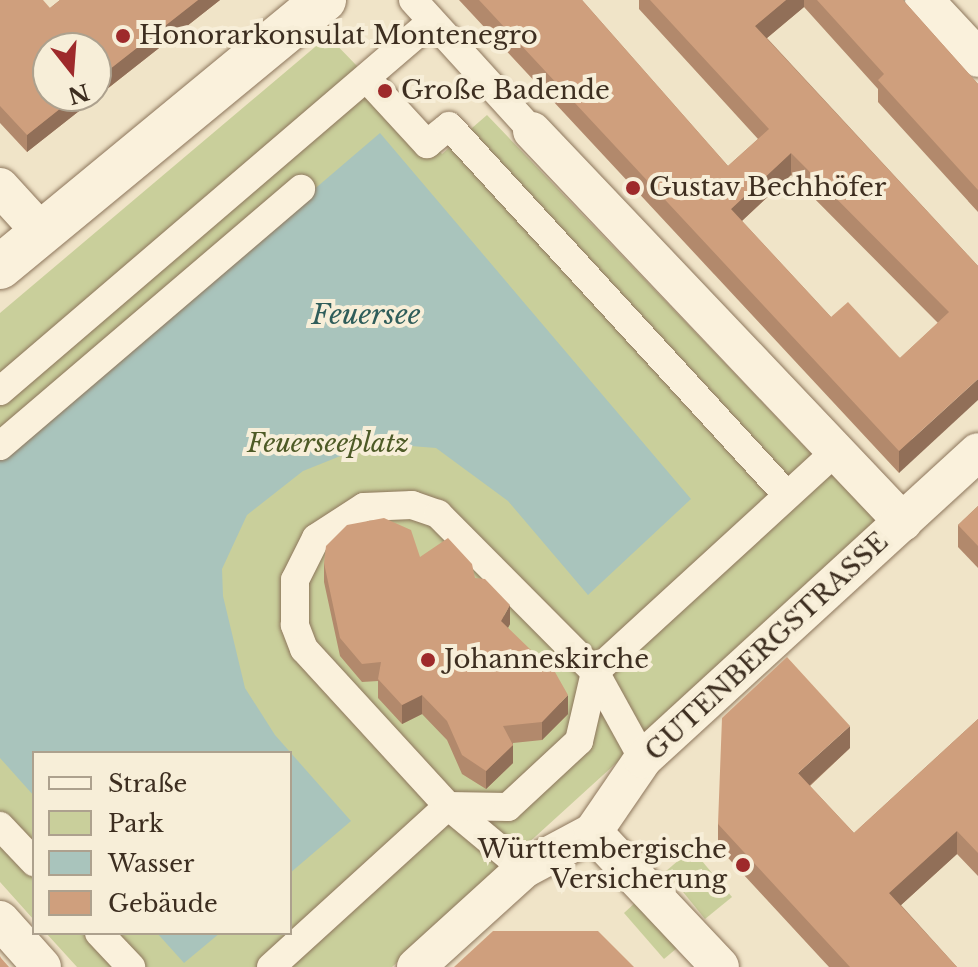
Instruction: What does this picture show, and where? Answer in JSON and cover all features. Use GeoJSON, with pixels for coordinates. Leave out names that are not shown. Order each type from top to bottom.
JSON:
{"type":"FeatureCollection","features":[{"type":"Feature","properties":{"kind":"main road"},"geometry":{"type":"LineString","coordinates":[[0,267],[324,0]]}},
{"type":"Feature","properties":{"kind":"street"},"geometry":{"type":"LineString","coordinates":[[924,0],[978,58]]}},
{"type":"Feature","properties":{"kind":"street"},"geometry":{"type":"LineString","coordinates":[[0,391],[369,81],[422,11],[834,453],[903,522]]}},
{"type":"Feature","properties":{"kind":"street"},"geometry":{"type":"LineString","coordinates":[[369,81],[427,144],[449,126],[787,495]]}},
{"type":"Feature","properties":{"kind":"street"},"geometry":{"type":"LineString","coordinates":[[0,187],[42,233]]}},
{"type":"Feature","properties":{"kind":"street"},"geometry":{"type":"LineString","coordinates":[[0,446],[301,189]]}},
{"type":"Feature","properties":{"kind":"street","name":"GUTENBERGSTRASSE"},"geometry":{"type":"LineString","coordinates":[[416,967],[524,869],[593,832],[643,759],[978,452]]}},
{"type":"Feature","properties":{"kind":"street"},"geometry":{"type":"LineString","coordinates":[[271,967],[448,806],[508,807],[579,741],[595,672],[834,453]]}},
{"type":"Feature","properties":{"kind":"street"},"geometry":{"type":"LineString","coordinates":[[524,869],[448,806],[304,649],[295,625],[295,580],[316,538],[364,507],[412,505],[438,514],[595,672],[643,759]]}},
{"type":"Feature","properties":{"kind":"street"},"geometry":{"type":"LineString","coordinates":[[0,826],[32,860]]}},
{"type":"Feature","properties":{"kind":"street"},"geometry":{"type":"LineString","coordinates":[[593,832],[720,967]]}},
{"type":"Feature","properties":{"kind":"street"},"geometry":{"type":"LineString","coordinates":[[0,920],[42,967]]}},
{"type":"Feature","properties":{"kind":"street"},"geometry":{"type":"LineString","coordinates":[[101,935],[131,967]]}},
{"type":"Feature","properties":{"kind":"green space","name":"Feuerseeplatz"},"geometry":{"type":"Polygon","coordinates":[[[328,36],[442,154],[487,115],[879,524],[392,967],[77,967],[48,935],[292,935],[292,751],[32,751],[32,918],[0,882],[0,313],[328,36]]]}},
{"type":"Feature","properties":{"kind":"green space"},"geometry":{"type":"Polygon","coordinates":[[[692,849],[732,897],[705,919],[666,871],[692,849]]]}},
{"type":"Feature","properties":{"kind":"green space"},"geometry":{"type":"Polygon","coordinates":[[[637,901],[677,948],[664,959],[624,913],[637,901]]]}},
{"type":"Feature","properties":{"kind":"water","name":"Feuersee"},"geometry":{"type":"Polygon","coordinates":[[[380,133],[691,499],[588,595],[508,501],[436,448],[373,443],[303,471],[247,515],[222,569],[223,596],[245,688],[289,751],[32,751],[32,794],[0,758],[0,458],[380,133]]]}},
{"type":"Feature","properties":{"kind":"water","name":"Feuersee"},"geometry":{"type":"Polygon","coordinates":[[[292,754],[351,821],[292,871],[292,754]]]}},
{"type":"Feature","properties":{"kind":"water"},"geometry":{"type":"Polygon","coordinates":[[[159,935],[218,935],[184,963],[159,935]]]}},
{"type":"Feature","properties":{"kind":"building"},"geometry":{"type":"Polygon","coordinates":[[[0,0],[43,0],[50,8],[60,0],[198,0],[112,67],[112,32],[32,32],[32,112],[56,112],[27,135],[0,106],[0,0]]]}},
{"type":"Feature","properties":{"kind":"building"},"geometry":{"type":"Polygon","coordinates":[[[479,0],[582,0],[728,166],[769,129],[650,0],[786,0],[755,26],[978,266],[978,379],[899,451],[479,0]],[[791,153],[731,209],[831,317],[848,302],[900,358],[949,312],[791,153]]]}},
{"type":"Feature","properties":{"kind":"building"},"geometry":{"type":"Polygon","coordinates":[[[817,0],[903,0],[978,84],[978,190],[878,80],[884,74],[817,0]]]}},
{"type":"Feature","properties":{"kind":"building"},"geometry":{"type":"Polygon","coordinates":[[[978,506],[978,546],[958,525],[978,506]]]}},
{"type":"Feature","properties":{"kind":"building","name":"Johanneskirche"},"geometry":{"type":"Polygon","coordinates":[[[384,518],[411,530],[420,557],[448,538],[472,564],[475,578],[485,579],[510,605],[501,621],[535,654],[538,672],[551,665],[568,695],[542,722],[503,726],[513,745],[486,771],[462,755],[447,721],[422,695],[402,705],[378,679],[381,662],[362,664],[340,638],[324,563],[326,546],[347,525],[384,518]]]}},
{"type":"Feature","properties":{"kind":"building"},"geometry":{"type":"Polygon","coordinates":[[[787,657],[850,726],[798,773],[854,833],[978,719],[978,853],[957,831],[889,893],[957,967],[850,967],[718,824],[722,718],[787,657]]]}},
{"type":"Feature","properties":{"kind":"building"},"geometry":{"type":"Polygon","coordinates":[[[493,931],[598,931],[634,967],[454,967],[493,931]]]}},
{"type":"Feature","properties":{"kind":"building"},"geometry":{"type":"Polygon","coordinates":[[[1,958],[9,967],[0,967],[1,958]]]}},
{"type":"Feature","properties":{"kind":"place","name":"Honorarkonsulat Montenegro"},"geometry":{"type":"Point","coordinates":[123,36]}},
{"type":"Feature","properties":{"kind":"place","name":"Große Badende"},"geometry":{"type":"Point","coordinates":[385,91]}},
{"type":"Feature","properties":{"kind":"place","name":"Gustav Bechhöfer"},"geometry":{"type":"Point","coordinates":[633,188]}},
{"type":"Feature","properties":{"kind":"place","name":"Johanneskirche"},"geometry":{"type":"Point","coordinates":[428,660]}},
{"type":"Feature","properties":{"kind":"place","name":"Württembergische Versicherung"},"geometry":{"type":"Point","coordinates":[743,865]}}]}
